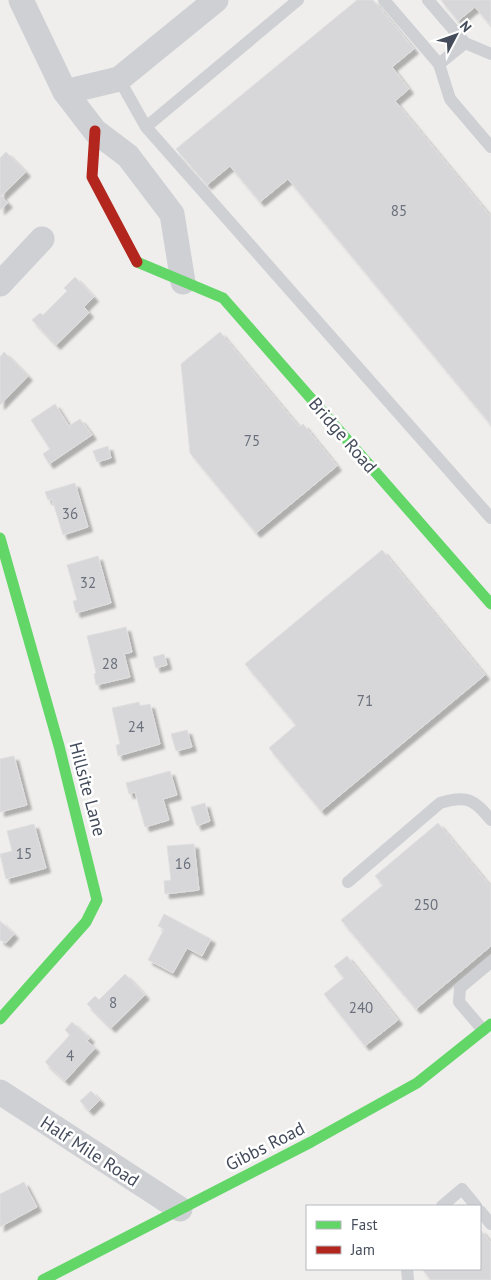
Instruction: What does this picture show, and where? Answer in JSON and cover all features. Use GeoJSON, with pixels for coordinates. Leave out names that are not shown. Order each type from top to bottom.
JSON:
{"type":"FeatureCollection","features":[{"type":"Feature","properties":{"kind":"street"},"geometry":{"type":"LineString","coordinates":[[21,0],[65,92],[95,130],[128,156],[172,214],[183,282]]}},
{"type":"Feature","properties":{"kind":"street"},"geometry":{"type":"LineString","coordinates":[[65,92],[119,79],[216,0]]}},
{"type":"Feature","properties":{"kind":"street","name":"Bridge Road"},"geometry":{"type":"LineString","coordinates":[[95,130],[92,176],[138,263],[223,298],[491,604]]}},
{"type":"Feature","properties":{"kind":"street"},"geometry":{"type":"LineString","coordinates":[[0,284],[42,239]]}},
{"type":"Feature","properties":{"kind":"street","name":"Hillsite Lane"},"geometry":{"type":"LineString","coordinates":[[0,538],[59,746],[97,900],[86,922],[0,1019]]}},
{"type":"Feature","properties":{"kind":"street","name":"Gibbs Road"},"geometry":{"type":"LineString","coordinates":[[43,1280],[312,1142],[417,1083],[487,1027]]}},
{"type":"Feature","properties":{"kind":"street","name":"Half Mile Road"},"geometry":{"type":"LineString","coordinates":[[0,1092],[180,1209]]}},
{"type":"Feature","properties":{"kind":"lane"},"geometry":{"type":"LineString","coordinates":[[146,128],[298,0]]}},
{"type":"Feature","properties":{"kind":"lane"},"geometry":{"type":"LineString","coordinates":[[384,0],[439,64],[450,99],[491,147]]}},
{"type":"Feature","properties":{"kind":"lane"},"geometry":{"type":"LineString","coordinates":[[428,0],[464,43],[491,54]]}},
{"type":"Feature","properties":{"kind":"lane"},"geometry":{"type":"LineString","coordinates":[[439,64],[464,43]]}},
{"type":"Feature","properties":{"kind":"lane"},"geometry":{"type":"LineString","coordinates":[[119,79],[146,128],[491,518]]}},
{"type":"Feature","properties":{"kind":"lane"},"geometry":{"type":"LineString","coordinates":[[348,882],[440,803],[459,798],[477,803],[491,820]]}},
{"type":"Feature","properties":{"kind":"lane"},"geometry":{"type":"LineString","coordinates":[[487,1027],[459,1002],[460,988],[491,962]]}},
{"type":"Feature","properties":{"kind":"lane"},"geometry":{"type":"LineString","coordinates":[[443,1205],[462,1189],[475,1205]]}},
{"type":"Feature","properties":{"kind":"lane"},"geometry":{"type":"LineString","coordinates":[[481,1212],[491,1224]]}},
{"type":"Feature","properties":{"kind":"building"},"geometry":{"type":"Polygon","coordinates":[[[357,0],[373,0],[414,49],[392,67],[409,89],[395,101],[491,217],[491,425],[288,179],[260,202],[230,166],[207,185],[176,149],[357,0]]]}},
{"type":"Feature","properties":{"kind":"building"},"geometry":{"type":"Polygon","coordinates":[[[441,0],[491,0],[491,26],[475,7],[458,21],[441,0]]]}},
{"type":"Feature","properties":{"kind":"building"},"geometry":{"type":"Polygon","coordinates":[[[6,152],[26,172],[1,196],[8,203],[0,210],[0,158],[6,152]]]}},
{"type":"Feature","properties":{"kind":"building"},"geometry":{"type":"Polygon","coordinates":[[[75,277],[94,297],[84,307],[89,313],[56,345],[32,320],[40,313],[43,315],[67,291],[64,288],[75,277]]]}},
{"type":"Feature","properties":{"kind":"building"},"geometry":{"type":"Polygon","coordinates":[[[220,332],[299,427],[303,424],[337,466],[256,533],[190,453],[181,364],[220,332]]]}},
{"type":"Feature","properties":{"kind":"building"},"geometry":{"type":"Polygon","coordinates":[[[4,352],[28,376],[0,405],[0,357],[4,352]]]}},
{"type":"Feature","properties":{"kind":"building"},"geometry":{"type":"Polygon","coordinates":[[[55,404],[69,426],[80,419],[92,435],[49,464],[43,454],[50,449],[31,420],[55,404]]]}},
{"type":"Feature","properties":{"kind":"building"},"geometry":{"type":"Polygon","coordinates":[[[108,446],[111,458],[97,462],[93,451],[108,446]]]}},
{"type":"Feature","properties":{"kind":"building"},"geometry":{"type":"Polygon","coordinates":[[[75,483],[88,527],[63,535],[52,499],[48,500],[45,492],[75,483]]]}},
{"type":"Feature","properties":{"kind":"building"},"geometry":{"type":"Polygon","coordinates":[[[382,550],[485,675],[321,811],[269,748],[296,725],[245,664],[382,550]]]}},
{"type":"Feature","properties":{"kind":"building"},"geometry":{"type":"Polygon","coordinates":[[[98,556],[111,603],[76,613],[73,601],[77,600],[67,565],[98,556]]]}},
{"type":"Feature","properties":{"kind":"building"},"geometry":{"type":"Polygon","coordinates":[[[126,627],[132,652],[124,654],[130,677],[96,685],[94,674],[96,673],[87,636],[126,627]]]}},
{"type":"Feature","properties":{"kind":"building"},"geometry":{"type":"Polygon","coordinates":[[[164,654],[167,665],[156,668],[153,657],[164,654]]]}},
{"type":"Feature","properties":{"kind":"building"},"geometry":{"type":"Polygon","coordinates":[[[139,702],[140,706],[150,704],[160,744],[118,756],[116,745],[120,744],[112,708],[139,702]]]}},
{"type":"Feature","properties":{"kind":"building"},"geometry":{"type":"Polygon","coordinates":[[[187,730],[192,747],[176,751],[171,734],[187,730]]]}},
{"type":"Feature","properties":{"kind":"building"},"geometry":{"type":"Polygon","coordinates":[[[14,756],[27,805],[0,812],[0,759],[14,756]]]}},
{"type":"Feature","properties":{"kind":"building"},"geometry":{"type":"Polygon","coordinates":[[[170,771],[177,795],[163,799],[169,820],[145,827],[135,792],[129,794],[126,783],[170,771]]]}},
{"type":"Feature","properties":{"kind":"building"},"geometry":{"type":"Polygon","coordinates":[[[205,803],[210,821],[197,826],[191,807],[205,803]]]}},
{"type":"Feature","properties":{"kind":"building"},"geometry":{"type":"Polygon","coordinates":[[[438,823],[491,887],[491,946],[416,1009],[341,920],[383,885],[375,876],[438,823]]]}},
{"type":"Feature","properties":{"kind":"building"},"geometry":{"type":"Polygon","coordinates":[[[34,824],[46,868],[6,879],[0,854],[12,851],[7,831],[34,824]]]}},
{"type":"Feature","properties":{"kind":"building"},"geometry":{"type":"Polygon","coordinates":[[[194,844],[199,890],[165,894],[164,881],[171,880],[167,846],[194,844]]]}},
{"type":"Feature","properties":{"kind":"building"},"geometry":{"type":"Polygon","coordinates":[[[164,914],[211,939],[202,956],[187,948],[173,973],[148,960],[164,929],[158,926],[164,914]]]}},
{"type":"Feature","properties":{"kind":"building"},"geometry":{"type":"Polygon","coordinates":[[[0,921],[14,934],[6,943],[0,940],[0,921]]]}},
{"type":"Feature","properties":{"kind":"building"},"geometry":{"type":"Polygon","coordinates":[[[347,956],[398,1020],[365,1046],[324,994],[344,978],[334,966],[347,956]]]}},
{"type":"Feature","properties":{"kind":"building"},"geometry":{"type":"Polygon","coordinates":[[[125,974],[145,995],[111,1028],[87,1004],[95,996],[99,1000],[125,974]]]}},
{"type":"Feature","properties":{"kind":"building"},"geometry":{"type":"Polygon","coordinates":[[[72,1022],[90,1038],[87,1041],[95,1048],[65,1081],[45,1062],[70,1035],[65,1030],[72,1022]]]}},
{"type":"Feature","properties":{"kind":"building"},"geometry":{"type":"Polygon","coordinates":[[[91,1091],[100,1100],[89,1111],[80,1101],[91,1091]]]}},
{"type":"Feature","properties":{"kind":"building"},"geometry":{"type":"Polygon","coordinates":[[[24,1182],[37,1207],[0,1227],[0,1194],[24,1182]]]}},
{"type":"Feature","properties":{"kind":"building"},"geometry":{"type":"Polygon","coordinates":[[[481,1230],[491,1243],[491,1280],[431,1280],[423,1270],[481,1270],[481,1230]]]}},
{"type":"Feature","properties":{"kind":"traffic: fast"},"geometry":{"type":"LineString","coordinates":[[137,262],[223,298],[491,604]]}},
{"type":"Feature","properties":{"kind":"traffic: fast"},"geometry":{"type":"LineString","coordinates":[[0,538],[59,746],[97,900],[86,922],[0,1019]]}},
{"type":"Feature","properties":{"kind":"traffic: fast"},"geometry":{"type":"LineString","coordinates":[[43,1280],[311,1142],[417,1083],[491,1024]]}},
{"type":"Feature","properties":{"kind":"traffic: jam"},"geometry":{"type":"LineString","coordinates":[[95,131],[92,177],[137,262]]}}]}
